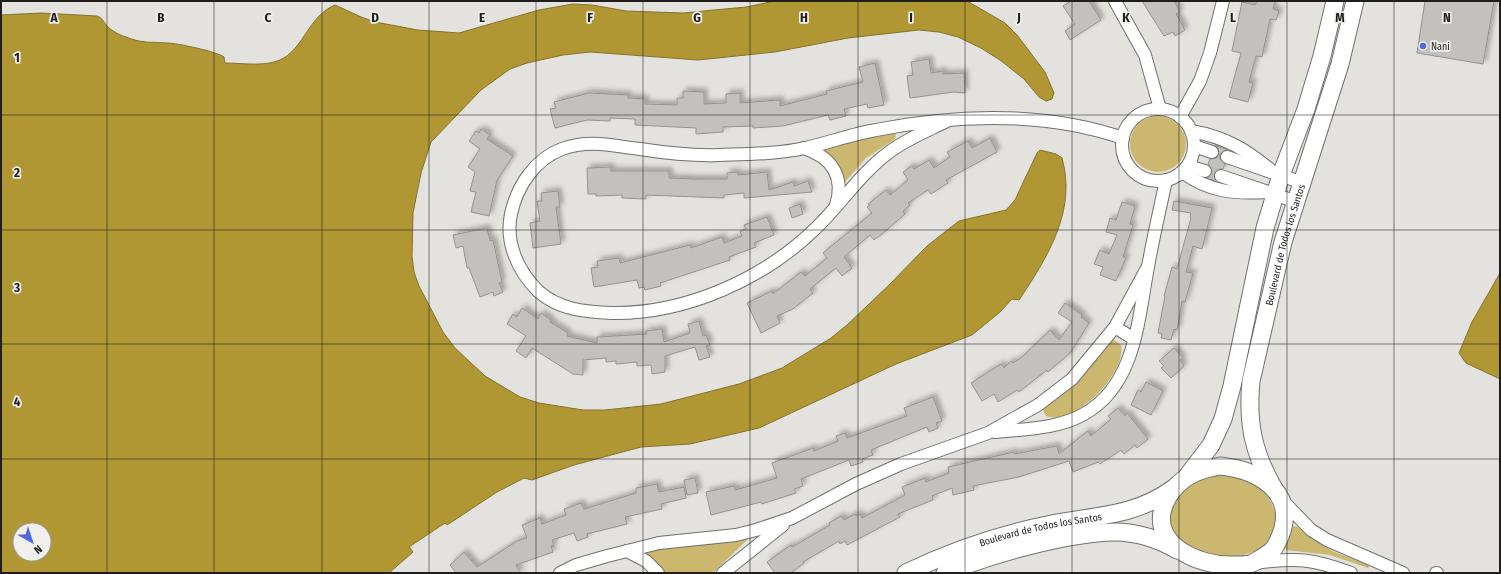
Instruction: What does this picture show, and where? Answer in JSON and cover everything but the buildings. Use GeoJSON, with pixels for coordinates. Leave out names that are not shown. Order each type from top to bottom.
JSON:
{"type":"FeatureCollection","features":[{"type":"Feature","properties":{"kind":"street"},"geometry":{"type":"LineString","coordinates":[[1115,1],[1145,55],[1160,109]]}},
{"type":"Feature","properties":{"kind":"street"},"geometry":{"type":"LineString","coordinates":[[1180,117],[1200,81],[1210,53],[1223,1]]}},
{"type":"Feature","properties":{"kind":"street","name":"Boulevard de Todos los Santos"},"geometry":{"type":"LineString","coordinates":[[1188,475],[1211,445],[1223,419],[1232,386],[1271,193],[1277,174],[1306,109],[1322,56],[1335,1]]}},
{"type":"Feature","properties":{"kind":"street","name":"Boulevard de Todos los Santos"},"geometry":{"type":"LineString","coordinates":[[1278,495],[1263,470],[1255,449],[1251,431],[1249,399],[1251,381],[1281,250],[1340,64],[1355,1]]}},
{"type":"Feature","properties":{"kind":"street"},"geometry":{"type":"LineString","coordinates":[[1185,169],[1194,146],[1191,131],[1180,117],[1170,111],[1160,109],[1150,110],[1141,114],[1127,128],[1123,138],[1123,150],[1126,161],[1133,170],[1142,177],[1154,181],[1166,180],[1185,169],[1205,171]]}},
{"type":"Feature","properties":{"kind":"street"},"geometry":{"type":"LineString","coordinates":[[947,121],[912,137],[888,153],[868,171],[815,229],[789,252],[751,276],[710,294],[660,309],[623,313],[586,312],[564,307],[543,295],[528,280],[516,262],[511,240],[510,216],[516,197],[526,177],[539,163],[560,149],[581,144],[600,142],[666,153],[708,155],[762,153],[804,148],[873,130],[914,123],[992,117],[1043,119],[1097,129],[1123,138]]}},
{"type":"Feature","properties":{"kind":"street"},"geometry":{"type":"LineString","coordinates":[[1191,131],[1237,145],[1252,154],[1277,174]]}},
{"type":"Feature","properties":{"kind":"street"},"geometry":{"type":"LineString","coordinates":[[1194,146],[1212,152]]}},
{"type":"Feature","properties":{"kind":"street"},"geometry":{"type":"LineString","coordinates":[[804,148],[817,152],[825,158],[837,175],[840,194],[835,208]]}},
{"type":"Feature","properties":{"kind":"street"},"geometry":{"type":"LineString","coordinates":[[1227,157],[1303,183]]}},
{"type":"Feature","properties":{"kind":"street"},"geometry":{"type":"LineString","coordinates":[[1237,182],[1244,163]]}},
{"type":"Feature","properties":{"kind":"street"},"geometry":{"type":"LineString","coordinates":[[1185,169],[1200,183],[1224,191],[1239,193],[1271,193]]}},
{"type":"Feature","properties":{"kind":"street"},"geometry":{"type":"LineString","coordinates":[[1221,176],[1297,202]]}},
{"type":"Feature","properties":{"kind":"street"},"geometry":{"type":"LineString","coordinates":[[988,433],[1047,426],[1083,415],[1101,402],[1116,385],[1126,367],[1134,339],[1166,180]]}},
{"type":"Feature","properties":{"kind":"street"},"geometry":{"type":"LineString","coordinates":[[723,573],[792,518],[856,484],[901,464],[988,433],[1038,405],[1072,379],[1115,327],[1148,268]]}},
{"type":"Feature","properties":{"kind":"street"},"geometry":{"type":"LineString","coordinates":[[1115,327],[1134,339]]}},
{"type":"Feature","properties":{"kind":"street"},"geometry":{"type":"LineString","coordinates":[[1038,405],[1047,426]]}},
{"type":"Feature","properties":{"kind":"street"},"geometry":{"type":"LineString","coordinates":[[1351,573],[1304,559],[1249,564],[1211,565],[1181,552],[1171,543],[1164,531],[1162,523],[1166,502],[1174,488],[1188,475],[1202,469],[1220,466],[1237,468],[1253,473],[1278,495],[1310,530],[1381,569],[1403,573]]}},
{"type":"Feature","properties":{"kind":"street","name":"Boulevard de Todos los Santos"},"geometry":{"type":"LineString","coordinates":[[906,573],[956,551],[1001,536],[1047,525],[1119,514],[1149,503],[1174,488]]}},
{"type":"Feature","properties":{"kind":"street"},"geometry":{"type":"LineString","coordinates":[[1249,564],[1275,548],[1284,526],[1285,515],[1278,495]]}},
{"type":"Feature","properties":{"kind":"street"},"geometry":{"type":"LineString","coordinates":[[560,573],[576,565],[659,543],[736,535],[792,518]]}},
{"type":"Feature","properties":{"kind":"street","name":"Boulevard de Todos los Santos"},"geometry":{"type":"LineString","coordinates":[[946,573],[978,561],[1046,542],[1100,533],[1116,532],[1134,534],[1165,543],[1181,552]]}},
{"type":"Feature","properties":{"kind":"street"},"geometry":{"type":"LineString","coordinates":[[627,551],[646,561],[658,573]]}},
{"type":"Feature","properties":{"kind":"shaded area"},"geometry":{"type":"Polygon","coordinates":[[[775,1],[967,1],[1005,23],[1017,35],[1045,72],[1054,93],[1052,99],[1046,101],[1039,97],[1024,79],[1000,60],[981,48],[958,37],[939,32],[919,30],[848,38],[775,52],[698,60],[590,52],[563,55],[527,63],[510,69],[481,90],[431,142],[421,173],[413,213],[412,256],[414,272],[419,286],[443,332],[455,348],[485,376],[520,397],[539,403],[583,410],[605,410],[661,404],[739,384],[782,368],[831,338],[847,325],[927,246],[959,221],[1006,210],[1015,200],[1037,153],[1040,150],[1056,154],[1062,158],[1066,178],[1066,197],[1057,233],[1049,251],[1040,268],[1019,300],[1012,299],[1000,312],[972,335],[896,364],[759,428],[690,444],[641,447],[574,465],[532,480],[524,478],[497,492],[447,525],[445,523],[409,547],[413,552],[389,573],[1,573],[1,15],[41,13],[97,16],[102,19],[111,30],[131,39],[143,42],[179,44],[206,50],[224,57],[225,63],[256,64],[274,62],[284,58],[292,52],[317,18],[335,5],[375,22],[418,30],[459,33],[539,10],[573,4],[592,5],[626,11],[683,13],[746,7],[775,1]]]}},
{"type":"Feature","properties":{"kind":"shaded area"},"geometry":{"type":"Polygon","coordinates":[[[1153,116],[1163,116],[1178,124],[1184,133],[1186,144],[1184,155],[1178,164],[1163,172],[1153,172],[1142,167],[1135,160],[1130,149],[1130,139],[1135,128],[1142,121],[1153,116]]]}},
{"type":"Feature","properties":{"kind":"shaded area"},"geometry":{"type":"Polygon","coordinates":[[[894,132],[896,135],[895,139],[866,158],[844,183],[823,153],[824,149],[894,132]]]}},
{"type":"Feature","properties":{"kind":"shaded area"},"geometry":{"type":"Polygon","coordinates":[[[1500,273],[1500,379],[1466,363],[1459,353],[1472,322],[1500,273]]]}},
{"type":"Feature","properties":{"kind":"shaded area"},"geometry":{"type":"Polygon","coordinates":[[[1109,340],[1114,340],[1121,345],[1121,357],[1116,369],[1107,383],[1084,406],[1058,417],[1046,416],[1043,410],[1044,404],[1109,340]]]}},
{"type":"Feature","properties":{"kind":"shaded area"},"geometry":{"type":"Polygon","coordinates":[[[1235,474],[1256,485],[1263,491],[1270,501],[1277,521],[1275,532],[1269,541],[1260,549],[1248,554],[1222,557],[1204,553],[1179,540],[1171,532],[1169,509],[1184,490],[1190,484],[1202,477],[1210,475],[1235,474]]]}},
{"type":"Feature","properties":{"kind":"shaded area"},"geometry":{"type":"Polygon","coordinates":[[[1296,526],[1332,551],[1368,565],[1369,567],[1368,568],[1330,555],[1286,550],[1283,545],[1290,527],[1296,526]]]}},
{"type":"Feature","properties":{"kind":"shaded area"},"geometry":{"type":"Polygon","coordinates":[[[749,538],[713,573],[664,573],[645,555],[648,549],[749,538]]]}},
{"type":"Feature","properties":{"kind":"tunnel"},"geometry":{"type":"LineString","coordinates":[[1205,171],[1221,176]]}},
{"type":"Feature","properties":{"kind":"place","name":"Nani"},"geometry":{"type":"Point","coordinates":[1423,46]}}]}
